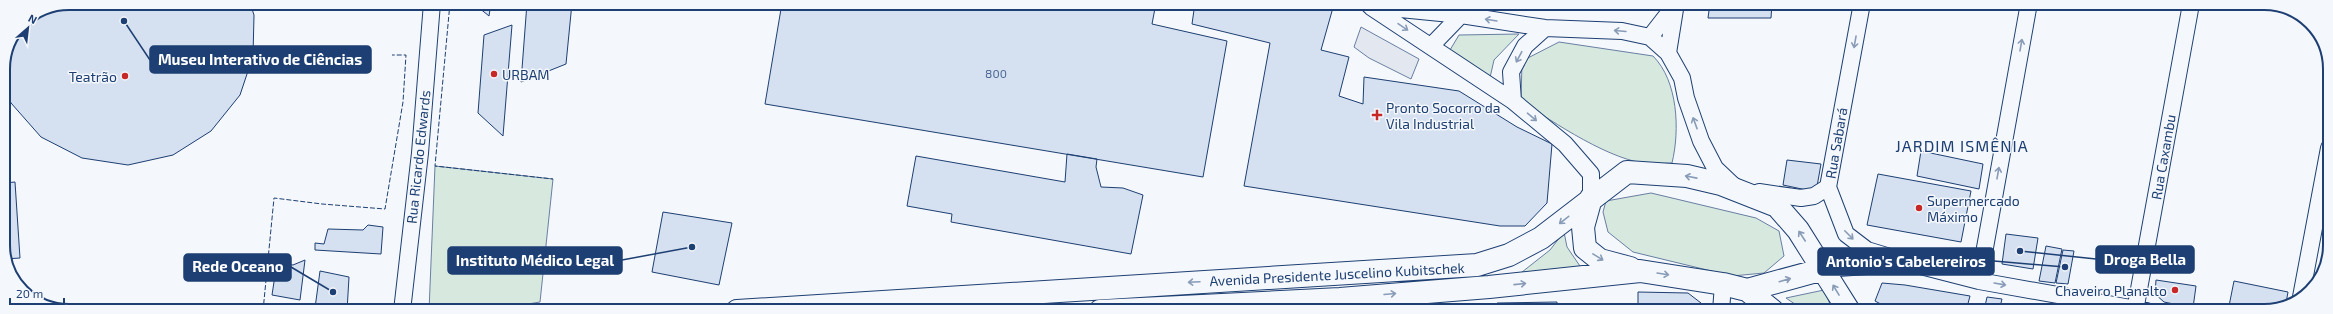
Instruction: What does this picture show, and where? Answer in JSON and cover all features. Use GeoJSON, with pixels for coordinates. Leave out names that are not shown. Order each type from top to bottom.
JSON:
{"type":"FeatureCollection","features":[{"type":"Feature","properties":{"kind":"main road","name":"Avenida Presidente Juscelino Kubitschek"},"geometry":{"type":"LineString","coordinates":[[849,304],[1477,265],[1509,255],[1540,238],[1627,172],[1687,176],[1738,190],[1777,206],[1798,230],[1845,304]]}},
{"type":"Feature","properties":{"kind":"main road"},"geometry":{"type":"LineString","coordinates":[[1591,198],[1583,227],[1585,248],[1600,260],[1640,271]]}},
{"type":"Feature","properties":{"kind":"main road"},"geometry":{"type":"LineString","coordinates":[[1747,290],[1824,269]]}},
{"type":"Feature","properties":{"kind":"main road","name":"Avenida Presidente Juscelino Kubitschek"},"geometry":{"type":"LineString","coordinates":[[1348,304],[1489,286],[1640,271],[1723,284],[1747,290],[1764,304]]}},
{"type":"Feature","properties":{"kind":"street","name":"Rua Ricardo Edwards"},"geometry":{"type":"LineString","coordinates":[[403,304],[420,153],[431,10]]}},
{"type":"Feature","properties":{"kind":"street"},"geometry":{"type":"LineString","coordinates":[[1377,10],[1513,101],[1565,144],[1590,174],[1591,198]]}},
{"type":"Feature","properties":{"kind":"street"},"geometry":{"type":"LineString","coordinates":[[1416,10],[1462,15],[1545,28],[1622,31],[1650,37],[1668,53],[1682,78],[1686,98],[1715,168],[1738,190],[1801,198],[1814,196],[1828,188]]}},
{"type":"Feature","properties":{"kind":"street"},"geometry":{"type":"LineString","coordinates":[[1650,37],[1671,10]]}},
{"type":"Feature","properties":{"kind":"street"},"geometry":{"type":"LineString","coordinates":[[1668,53],[1675,10]]}},
{"type":"Feature","properties":{"kind":"street","name":"Rua Sabará"},"geometry":{"type":"LineString","coordinates":[[1861,10],[1828,188],[1846,234],[1867,250],[1909,263],[1979,281],[2106,304]]}},
{"type":"Feature","properties":{"kind":"street"},"geometry":{"type":"LineString","coordinates":[[1979,281],[2027,10]]}},
{"type":"Feature","properties":{"kind":"street","name":"Rua Caxambu"},"geometry":{"type":"LineString","coordinates":[[2140,304],[2190,10]]}},
{"type":"Feature","properties":{"kind":"street"},"geometry":{"type":"LineString","coordinates":[[1431,46],[1462,15]]}},
{"type":"Feature","properties":{"kind":"street"},"geometry":{"type":"LineString","coordinates":[[1513,101],[1511,72],[1525,46],[1545,28]]}},
{"type":"Feature","properties":{"kind":"street"},"geometry":{"type":"LineString","coordinates":[[2302,289],[2323,180]]}},
{"type":"Feature","properties":{"kind":"street"},"geometry":{"type":"LineString","coordinates":[[1824,269],[1909,263]]}},
{"type":"Feature","properties":{"kind":"street"},"geometry":{"type":"LineString","coordinates":[[1722,304],[1723,284]]}},
{"type":"Feature","properties":{"kind":"shaded area"},"geometry":{"type":"Polygon","coordinates":[[[1361,27],[1419,59],[1411,79],[1369,58],[1354,47],[1361,27]]]}},
{"type":"Feature","properties":{"kind":"shaded area"},"geometry":{"type":"Polygon","coordinates":[[[1519,34],[1494,60],[1489,82],[1447,55],[1459,35],[1519,34]]]}},
{"type":"Feature","properties":{"kind":"shaded area"},"geometry":{"type":"Polygon","coordinates":[[[1559,42],[1653,56],[1661,66],[1668,79],[1675,106],[1676,136],[1672,163],[1651,164],[1636,162],[1601,149],[1566,130],[1521,101],[1522,61],[1559,42]]]}},
{"type":"Feature","properties":{"kind":"shaded area"},"geometry":{"type":"Polygon","coordinates":[[[435,166],[553,179],[540,302],[528,304],[429,304],[435,166]]]}},
{"type":"Feature","properties":{"kind":"shaded area"},"geometry":{"type":"Polygon","coordinates":[[[1651,193],[1756,218],[1779,231],[1784,256],[1764,273],[1732,276],[1633,252],[1608,232],[1603,212],[1606,201],[1651,193]]]}},
{"type":"Feature","properties":{"kind":"shaded area"},"geometry":{"type":"Polygon","coordinates":[[[1564,232],[1567,247],[1582,269],[1517,276],[1550,250],[1564,232]]]}},
{"type":"Feature","properties":{"kind":"shaded area"},"geometry":{"type":"Polygon","coordinates":[[[1824,290],[1830,304],[1795,304],[1786,298],[1824,290]]]}},
{"type":"Feature","properties":{"kind":"building","name":"Teatrão"},"geometry":{"type":"Polygon","coordinates":[[[69,10],[252,10],[254,15],[253,56],[240,95],[211,131],[173,155],[128,165],[82,158],[41,137],[11,103],[10,69],[14,46],[27,27],[46,14],[69,10]]]}},
{"type":"Feature","properties":{"kind":"building"},"geometry":{"type":"Polygon","coordinates":[[[482,10],[490,10],[489,16],[482,10]]]}},
{"type":"Feature","properties":{"kind":"building"},"geometry":{"type":"Polygon","coordinates":[[[526,10],[571,10],[566,64],[521,82],[526,10]]]}},
{"type":"Feature","properties":{"kind":"building"},"geometry":{"type":"Polygon","coordinates":[[[781,10],[1155,10],[1152,24],[1227,41],[1203,177],[765,104],[781,10]]]}},
{"type":"Feature","properties":{"kind":"building","name":"Pronto Socorro da Vila Industrial"},"geometry":{"type":"Polygon","coordinates":[[[1194,10],[1332,10],[1321,50],[1349,57],[1339,96],[1363,104],[1364,77],[1459,91],[1517,127],[1552,144],[1547,203],[1525,226],[1500,226],[1244,186],[1270,43],[1192,24],[1194,10]]]}},
{"type":"Feature","properties":{"kind":"building"},"geometry":{"type":"Polygon","coordinates":[[[1709,10],[1772,10],[1771,18],[1708,18],[1709,10]]]}},
{"type":"Feature","properties":{"kind":"building","name":"URBAM"},"geometry":{"type":"Polygon","coordinates":[[[512,25],[503,136],[478,113],[484,35],[512,25]]]}},
{"type":"Feature","properties":{"kind":"building"},"geometry":{"type":"Polygon","coordinates":[[[1921,151],[1983,164],[1979,189],[1917,176],[1921,151]]]}},
{"type":"Feature","properties":{"kind":"building"},"geometry":{"type":"Polygon","coordinates":[[[1067,154],[1097,159],[1096,167],[1101,187],[1123,188],[1143,195],[1131,254],[951,222],[952,214],[907,206],[916,156],[1065,182],[1067,154]]]}},
{"type":"Feature","properties":{"kind":"building"},"geometry":{"type":"Polygon","coordinates":[[[1787,160],[1821,164],[1816,192],[1783,185],[1787,160]]]}},
{"type":"Feature","properties":{"kind":"building","name":"Supermercado Máximo"},"geometry":{"type":"Polygon","coordinates":[[[1878,174],[1971,191],[1961,242],[1867,225],[1878,174]]]}},
{"type":"Feature","properties":{"kind":"building"},"geometry":{"type":"Polygon","coordinates":[[[10,182],[15,182],[20,258],[11,259],[11,257],[10,182]]]}},
{"type":"Feature","properties":{"kind":"building"},"geometry":{"type":"Polygon","coordinates":[[[663,212],[732,223],[719,285],[652,272],[663,212]]]}},
{"type":"Feature","properties":{"kind":"building"},"geometry":{"type":"Polygon","coordinates":[[[368,225],[383,227],[381,254],[315,250],[315,243],[324,244],[328,229],[363,230],[368,225]]]}},
{"type":"Feature","properties":{"kind":"building"},"geometry":{"type":"Polygon","coordinates":[[[2006,234],[2038,238],[2033,269],[2002,264],[2006,234]]]}},
{"type":"Feature","properties":{"kind":"building"},"geometry":{"type":"Polygon","coordinates":[[[2046,246],[2062,249],[2055,283],[2039,281],[2046,246]]]}},
{"type":"Feature","properties":{"kind":"building"},"geometry":{"type":"Polygon","coordinates":[[[2063,250],[2074,251],[2068,284],[2056,283],[2063,250]]]}},
{"type":"Feature","properties":{"kind":"building"},"geometry":{"type":"Polygon","coordinates":[[[305,260],[300,300],[272,295],[277,262],[293,265],[305,260]]]}},
{"type":"Feature","properties":{"kind":"building"},"geometry":{"type":"Polygon","coordinates":[[[320,271],[349,277],[347,304],[316,304],[320,271]]]}},
{"type":"Feature","properties":{"kind":"building","name":"Chaveiro Planalto"},"geometry":{"type":"Polygon","coordinates":[[[2156,280],[2196,286],[2194,304],[2174,304],[2164,302],[2155,294],[2156,280]]]}},
{"type":"Feature","properties":{"kind":"building"},"geometry":{"type":"Polygon","coordinates":[[[2234,281],[2288,292],[2287,299],[2276,303],[2229,304],[2234,281]]]}},
{"type":"Feature","properties":{"kind":"building"},"geometry":{"type":"Polygon","coordinates":[[[1882,283],[1905,285],[1970,296],[1968,304],[1881,304],[1875,301],[1882,283]]]}},
{"type":"Feature","properties":{"kind":"building"},"geometry":{"type":"Polygon","coordinates":[[[1638,292],[1688,293],[1701,303],[1701,304],[1638,304],[1638,292]]]}},
{"type":"Feature","properties":{"kind":"building"},"geometry":{"type":"Polygon","coordinates":[[[1987,297],[2002,299],[2001,304],[1986,304],[1987,297]]]}},
{"type":"Feature","properties":{"kind":"building"},"geometry":{"type":"Polygon","coordinates":[[[1557,302],[1557,304],[1497,304],[1557,302]]]}},
{"type":"Feature","properties":{"kind":"fence"},"geometry":{"type":"LineString","coordinates":[[449,10],[435,166],[553,179]]}},
{"type":"Feature","properties":{"kind":"fence"},"geometry":{"type":"LineString","coordinates":[[264,304],[274,198],[322,204],[385,209],[403,102],[406,55],[392,55]]}},
{"type":"Feature","properties":{"kind":"place","name":"Museu Interativo de Ciências"},"geometry":{"type":"Point","coordinates":[124,21]}},
{"type":"Feature","properties":{"kind":"place","name":"URBAM"},"geometry":{"type":"Point","coordinates":[494,74]}},
{"type":"Feature","properties":{"kind":"place","name":"Teatrão"},"geometry":{"type":"Point","coordinates":[125,76]}},
{"type":"Feature","properties":{"kind":"place","name":"Pronto Socorro da Vila Industrial"},"geometry":{"type":"Point","coordinates":[1377,115]}},
{"type":"Feature","properties":{"kind":"place","name":"Supermercado Máximo"},"geometry":{"type":"Point","coordinates":[1919,208]}},
{"type":"Feature","properties":{"kind":"place","name":"Instituto Médico Legal"},"geometry":{"type":"Point","coordinates":[692,247]}},
{"type":"Feature","properties":{"kind":"place","name":"Droga Bella"},"geometry":{"type":"Point","coordinates":[2020,251]}},
{"type":"Feature","properties":{"kind":"place","name":"Antonio's Cabelereiros"},"geometry":{"type":"Point","coordinates":[2065,267]}},
{"type":"Feature","properties":{"kind":"place","name":"Chaveiro Planalto"},"geometry":{"type":"Point","coordinates":[2175,290]}},
{"type":"Feature","properties":{"kind":"place","name":"Rede Oceano"},"geometry":{"type":"Point","coordinates":[333,292]}},
{"type":"Feature","properties":{"kind":"district","name":"JARDIM ISMÊNIA"},"geometry":{"type":"Point","coordinates":[1962,145]}}]}
